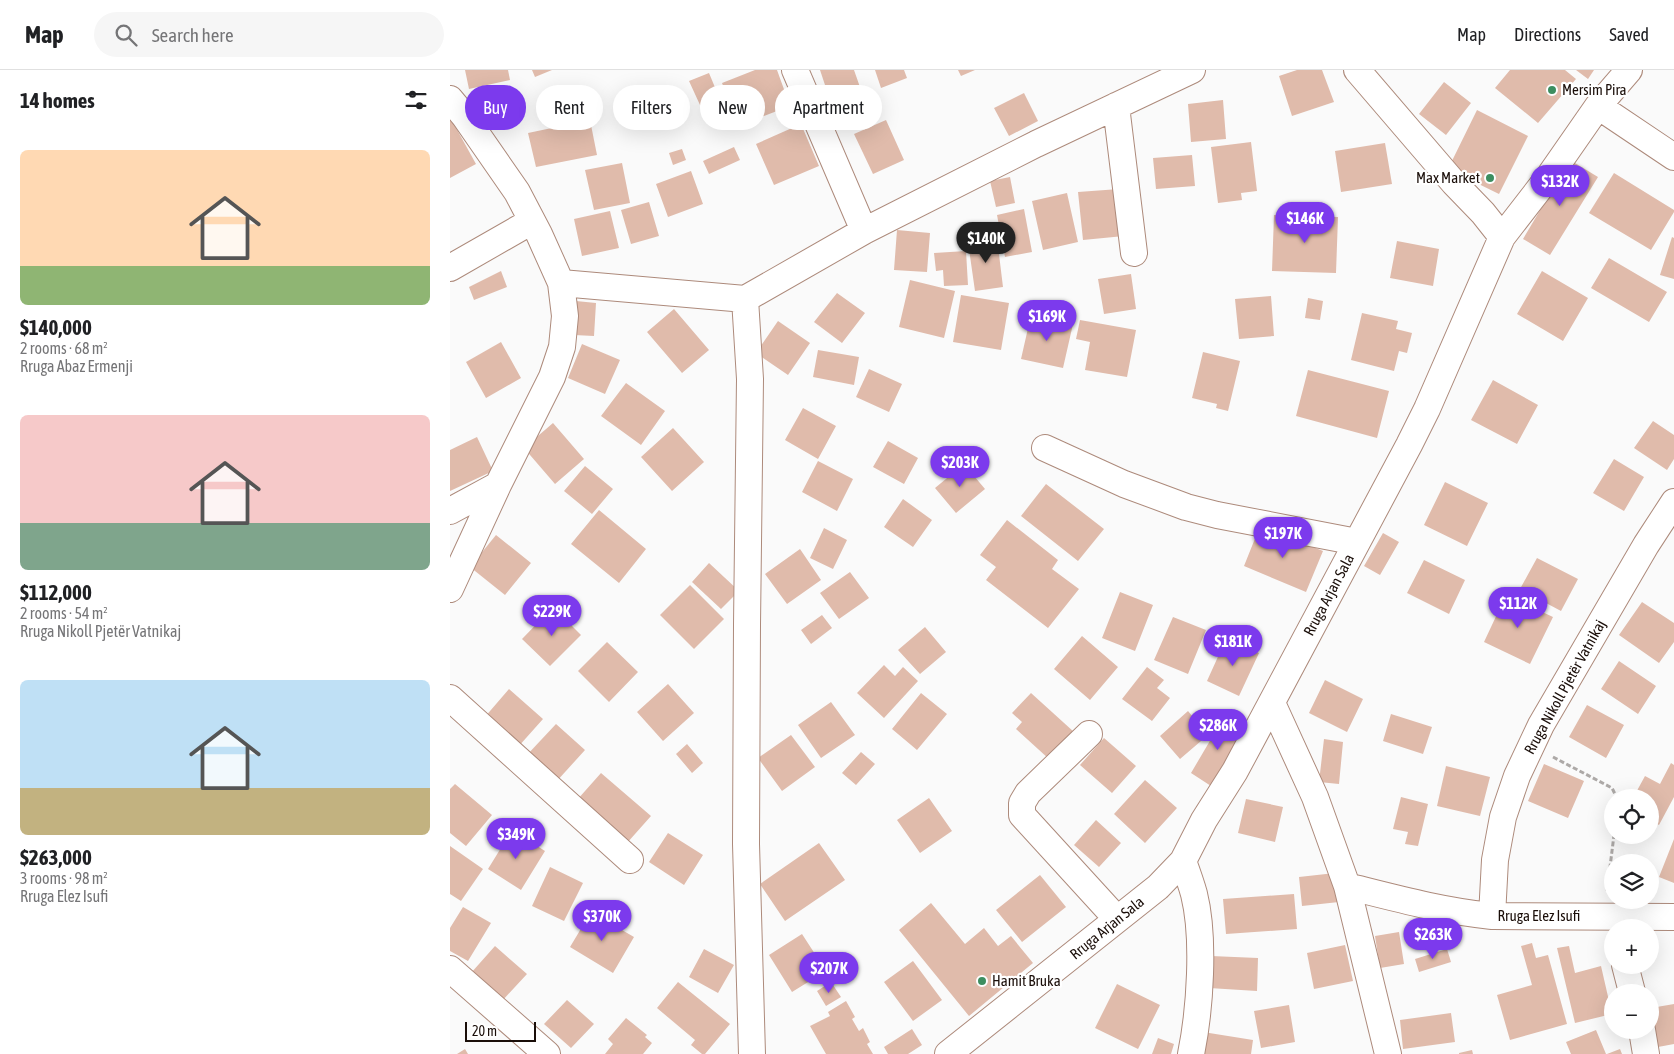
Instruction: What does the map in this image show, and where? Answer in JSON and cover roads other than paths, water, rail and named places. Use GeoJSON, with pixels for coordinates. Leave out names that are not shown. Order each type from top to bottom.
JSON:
{"type":"FeatureCollection","features":[{"type":"Feature","properties":{"kind":"street"},"geometry":{"type":"LineString","coordinates":[[795,70],[864,232]]}},
{"type":"Feature","properties":{"kind":"street"},"geometry":{"type":"LineString","coordinates":[[561,283],[746,299],[864,232],[1036,144],[1192,70]]}},
{"type":"Feature","properties":{"kind":"street"},"geometry":{"type":"LineString","coordinates":[[1357,70],[1502,237]]}},
{"type":"Feature","properties":{"kind":"street","name":"Rruga Arjan Sala"},"geometry":{"type":"LineString","coordinates":[[948,1054],[1158,887],[1183,861],[1204,820],[1235,771],[1272,703],[1427,409],[1502,237],[1550,175],[1598,106],[1629,70]]}},
{"type":"Feature","properties":{"kind":"street"},"geometry":{"type":"LineString","coordinates":[[450,99],[465,117],[516,192],[532,221],[561,283],[565,316],[562,347],[552,377],[498,485],[450,589]]}},
{"type":"Feature","properties":{"kind":"street"},"geometry":{"type":"LineString","coordinates":[[1116,106],[1134,253]]}},
{"type":"Feature","properties":{"kind":"street"},"geometry":{"type":"LineString","coordinates":[[1598,106],[1674,157]]}},
{"type":"Feature","properties":{"kind":"street"},"geometry":{"type":"LineString","coordinates":[[450,268],[532,221]]}},
{"type":"Feature","properties":{"kind":"street"},"geometry":{"type":"LineString","coordinates":[[746,299],[750,379],[746,844],[752,1054]]}},
{"type":"Feature","properties":{"kind":"street"},"geometry":{"type":"LineString","coordinates":[[1045,448],[1124,484],[1186,507],[1216,515],[1357,542]]}},
{"type":"Feature","properties":{"kind":"street"},"geometry":{"type":"LineString","coordinates":[[450,511],[498,485]]}},
{"type":"Feature","properties":{"kind":"street","name":"Rruga Nikoll Pjetër Vatnikaj"},"geometry":{"type":"LineString","coordinates":[[1492,916],[1495,860],[1502,817],[1517,776],[1545,717],[1646,545],[1674,502]]}},
{"type":"Feature","properties":{"kind":"street"},"geometry":{"type":"LineString","coordinates":[[450,698],[630,860]]}},
{"type":"Feature","properties":{"kind":"street"},"geometry":{"type":"LineString","coordinates":[[1272,703],[1315,798],[1347,886],[1388,1054]]}},
{"type":"Feature","properties":{"kind":"street"},"geometry":{"type":"LineString","coordinates":[[1089,734],[1028,793],[1022,803],[1022,815],[1118,919]]}},
{"type":"Feature","properties":{"kind":"street"},"geometry":{"type":"LineString","coordinates":[[1183,861],[1194,894],[1200,934],[1199,994],[1191,1054]]}},
{"type":"Feature","properties":{"kind":"street","name":"Rruga Elez Isufi"},"geometry":{"type":"LineString","coordinates":[[1347,886],[1453,911],[1492,916],[1604,920]]}},
{"type":"Feature","properties":{"kind":"street","name":"Rruga Elez Isufi"},"geometry":{"type":"LineString","coordinates":[[1632,919],[1674,917]]}},
{"type":"Feature","properties":{"kind":"street"},"geometry":{"type":"LineString","coordinates":[[450,969],[547,1054]]}},
{"type":"Feature","properties":{"kind":"street"},"geometry":{"type":"LineString","coordinates":[[1644,1039],[1646,1054]]}},
{"type":"Feature","properties":{"kind":"place","name":"Mersim Pira"},"geometry":{"type":"Point","coordinates":[1552,90]}},
{"type":"Feature","properties":{"kind":"place","name":"Max Market"},"geometry":{"type":"Point","coordinates":[1490,178]}},
{"type":"Feature","properties":{"kind":"place","name":"Hamit Bruka"},"geometry":{"type":"Point","coordinates":[982,981]}}]}
